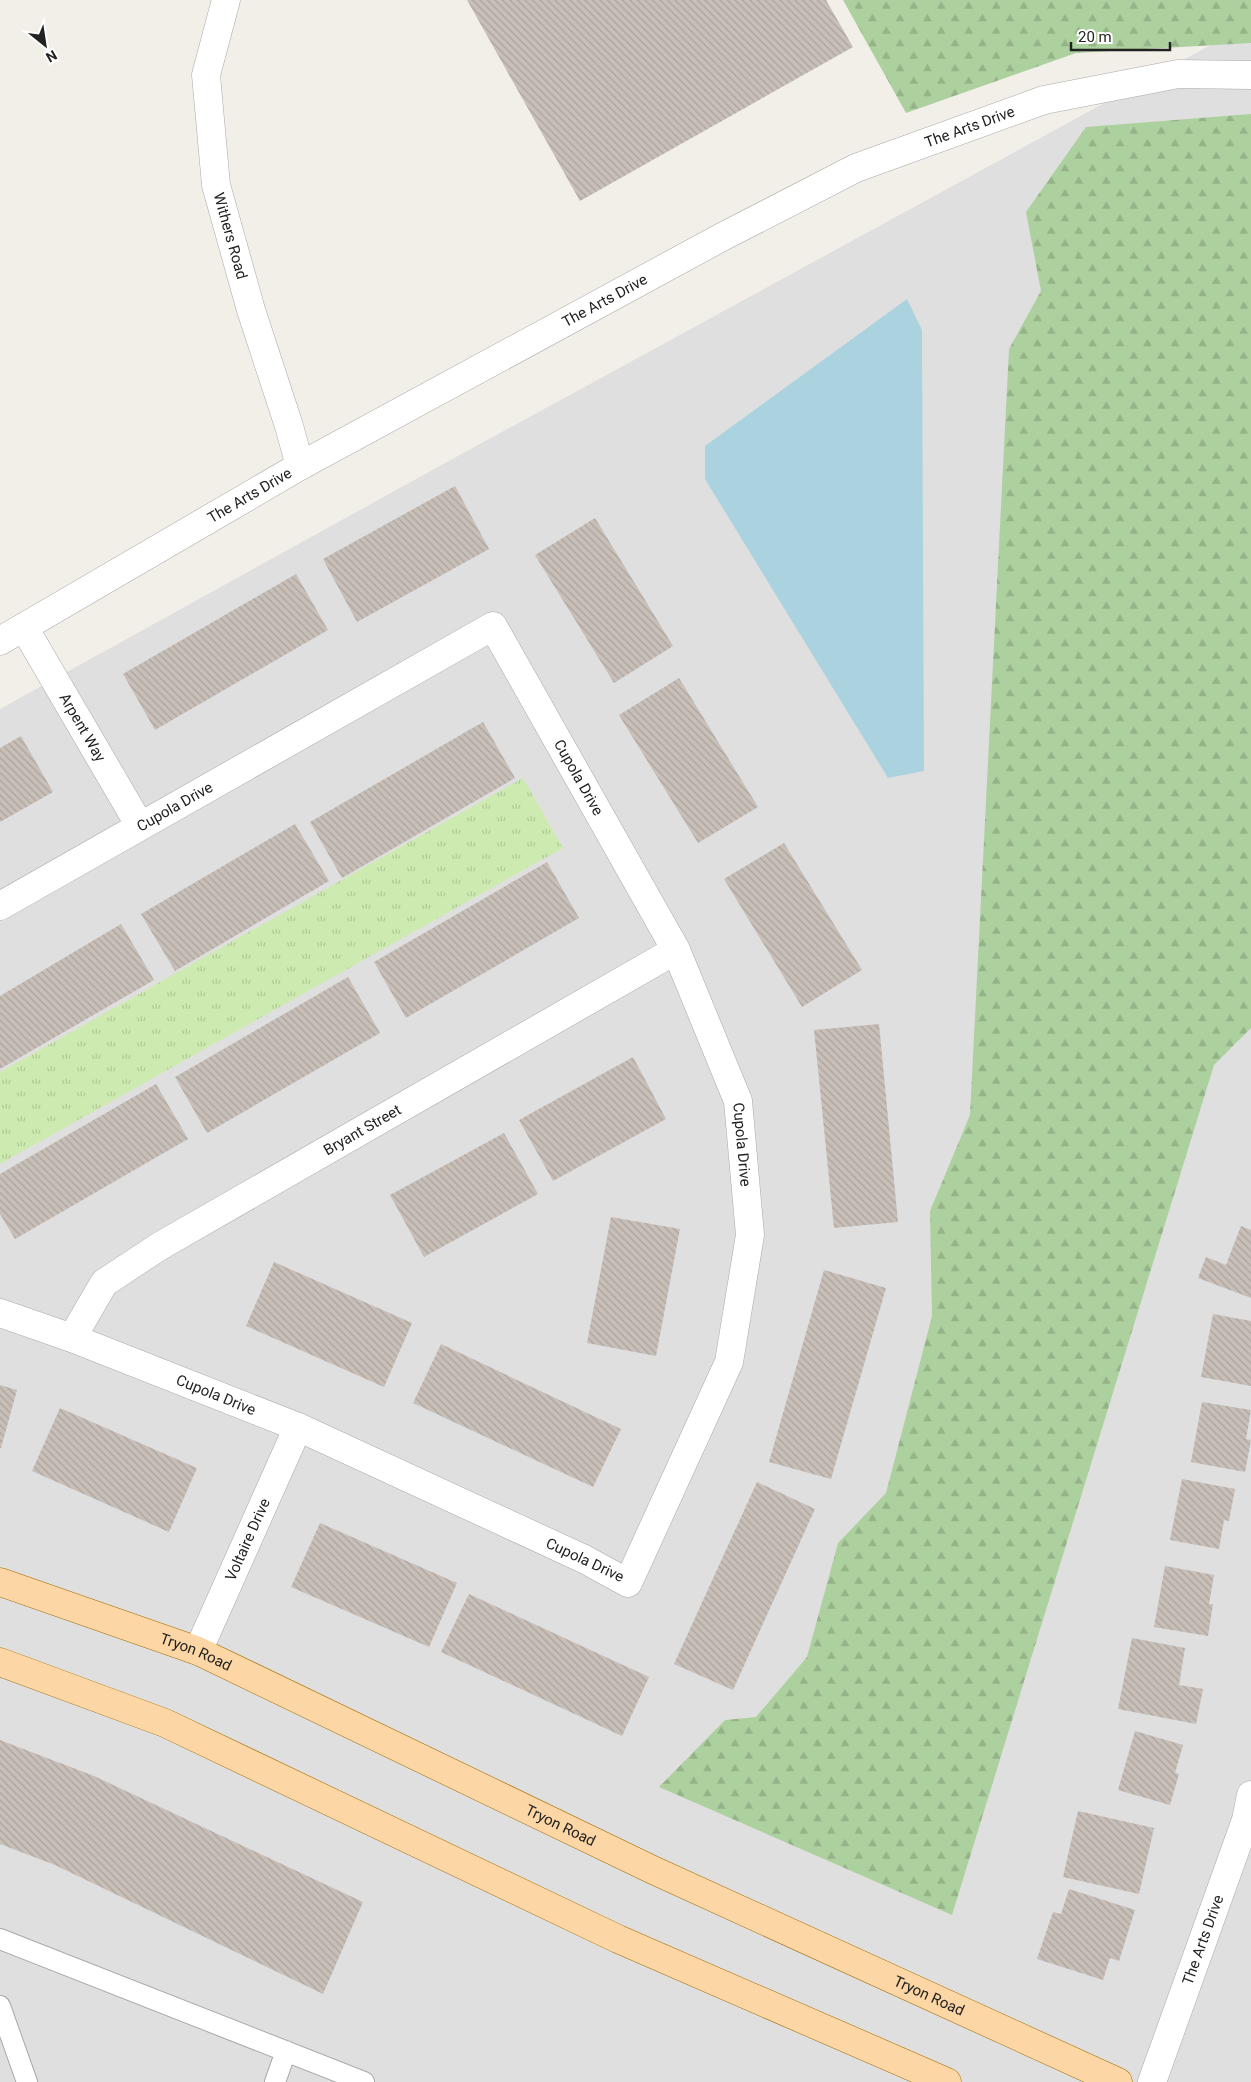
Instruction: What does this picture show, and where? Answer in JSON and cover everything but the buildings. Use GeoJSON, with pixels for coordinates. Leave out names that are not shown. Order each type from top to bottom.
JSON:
{"type":"FeatureCollection","features":[{"type":"Feature","properties":{"kind":"main road","name":"Tryon Road"},"geometry":{"type":"LineString","coordinates":[[0,1582],[198,1651],[653,1870],[1118,2082]]}},
{"type":"Feature","properties":{"kind":"main road"},"geometry":{"type":"LineString","coordinates":[[0,1662],[165,1722],[618,1939],[947,2082]]}},
{"type":"Feature","properties":{"kind":"street","name":"Withers Road"},"geometry":{"type":"LineString","coordinates":[[226,0],[206,75],[216,185],[251,310],[300,466]]}},
{"type":"Feature","properties":{"kind":"street","name":"The Arts Drive"},"geometry":{"type":"LineString","coordinates":[[0,641],[300,466],[722,237],[856,168],[1044,100],[1178,74],[1251,75]]}},
{"type":"Feature","properties":{"kind":"street","name":"Cupola Drive"},"geometry":{"type":"LineString","coordinates":[[0,906],[493,626],[676,950],[738,1102],[750,1235],[730,1362],[628,1583],[584,1559],[298,1427],[72,1338],[0,1313]]}},
{"type":"Feature","properties":{"kind":"street","name":"Arpent Way"},"geometry":{"type":"LineString","coordinates":[[24,628],[140,826]]}},
{"type":"Feature","properties":{"kind":"street","name":"Bryant Street"},"geometry":{"type":"LineString","coordinates":[[72,1338],[104,1283],[160,1246],[676,950]]}},
{"type":"Feature","properties":{"kind":"street","name":"Voltaire Drive"},"geometry":{"type":"LineString","coordinates":[[198,1651],[298,1427]]}},
{"type":"Feature","properties":{"kind":"street","name":"The Arts Drive"},"geometry":{"type":"LineString","coordinates":[[1152,2082],[1249,1812]]}},
{"type":"Feature","properties":{"kind":"lane"},"geometry":{"type":"LineString","coordinates":[[0,1939],[364,2082]]}},
{"type":"Feature","properties":{"kind":"lane"},"geometry":{"type":"LineString","coordinates":[[0,2006],[27,2082]]}},
{"type":"Feature","properties":{"kind":"lane"},"geometry":{"type":"LineString","coordinates":[[275,2082],[286,2051]]}},
{"type":"Feature","properties":{"kind":"shaded area"},"geometry":{"type":"Polygon","coordinates":[[[1251,23],[1251,2082],[0,2082],[0,709],[436,468],[1251,23]]]}},
{"type":"Feature","properties":{"kind":"green space"},"geometry":{"type":"Polygon","coordinates":[[[843,0],[1251,0],[1251,43],[1076,53],[906,113],[843,0]]]}},
{"type":"Feature","properties":{"kind":"green space"},"geometry":{"type":"Polygon","coordinates":[[[1251,114],[1251,1028],[1214,1065],[952,1915],[659,1787],[725,1720],[756,1717],[807,1657],[838,1543],[886,1493],[932,1316],[930,1211],[970,1115],[1009,349],[1041,291],[1026,212],[1086,127],[1251,114]]]}},
{"type":"Feature","properties":{"kind":"green space"},"geometry":{"type":"Polygon","coordinates":[[[523,778],[563,848],[0,1164],[0,1072],[523,778]]]}},
{"type":"Feature","properties":{"kind":"water"},"geometry":{"type":"Polygon","coordinates":[[[907,299],[922,330],[924,771],[888,778],[705,479],[705,446],[907,299]]]}}]}
